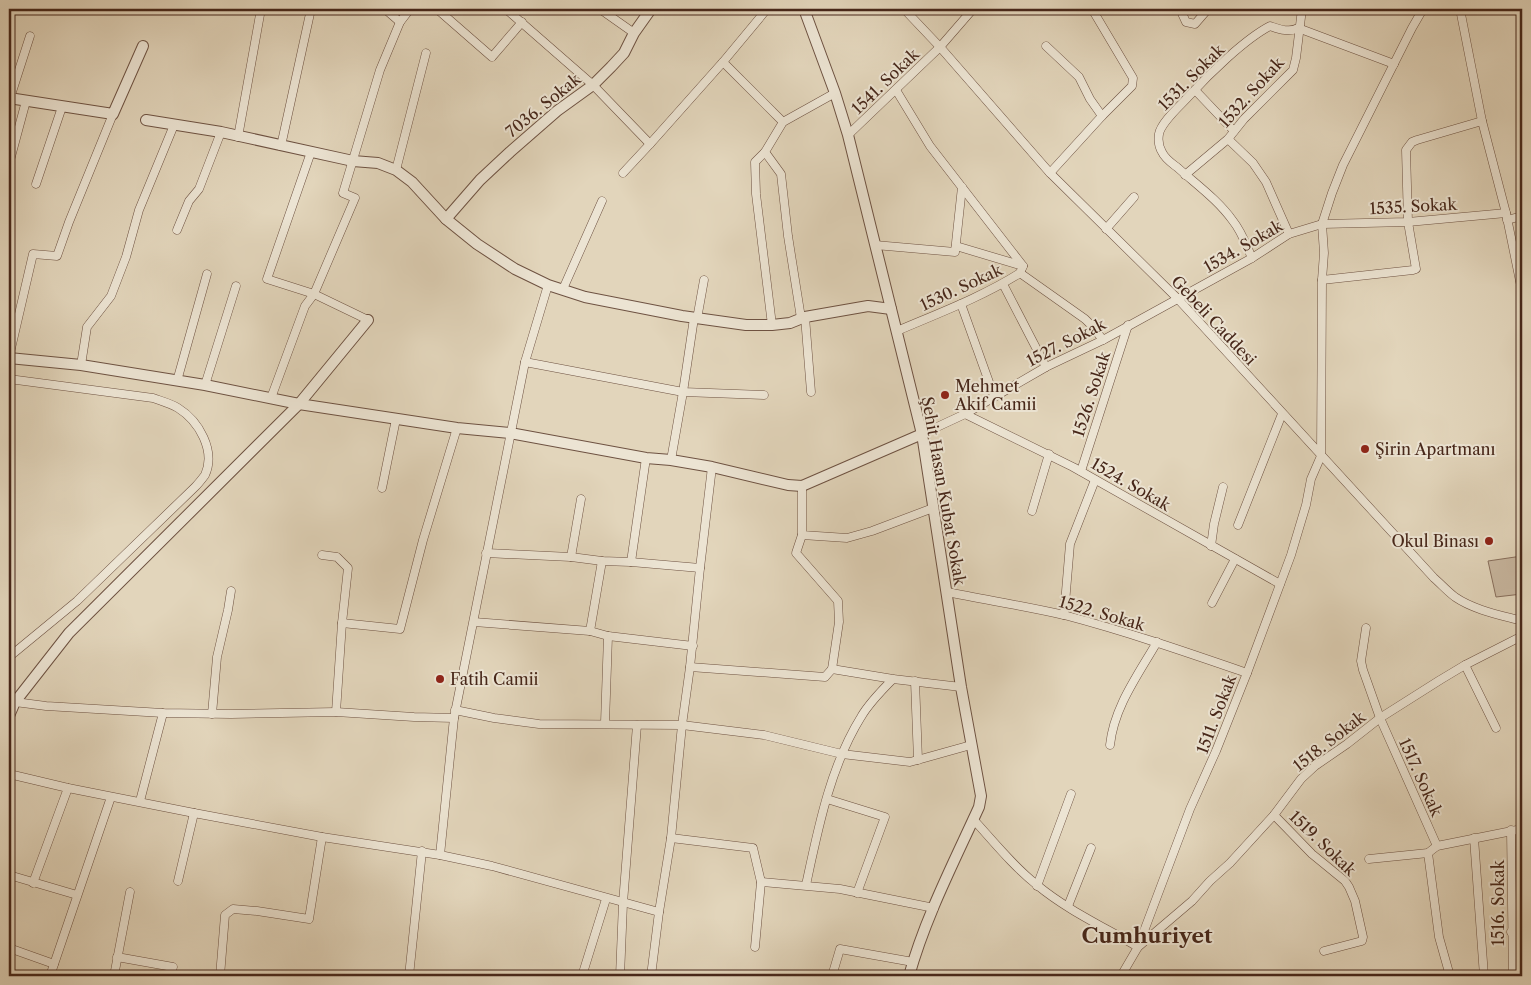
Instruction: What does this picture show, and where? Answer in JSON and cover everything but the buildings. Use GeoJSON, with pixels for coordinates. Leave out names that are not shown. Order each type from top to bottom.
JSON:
{"type":"FeatureCollection","features":[{"type":"Feature","properties":{"kind":"street"},"geometry":{"type":"LineString","coordinates":[[238,137],[261,9]]}},
{"type":"Feature","properties":{"kind":"street"},"geometry":{"type":"LineString","coordinates":[[281,146],[311,10],[300,9]]}},
{"type":"Feature","properties":{"kind":"street"},"geometry":{"type":"LineString","coordinates":[[385,9],[400,22]]}},
{"type":"Feature","properties":{"kind":"street"},"geometry":{"type":"LineString","coordinates":[[271,398],[305,306],[314,294],[356,198],[343,193],[380,70],[400,22],[410,9]]}},
{"type":"Feature","properties":{"kind":"street"},"geometry":{"type":"LineString","coordinates":[[437,9],[492,57],[522,22]]}},
{"type":"Feature","properties":{"kind":"street"},"geometry":{"type":"LineString","coordinates":[[506,9],[593,85],[650,144]]}},
{"type":"Feature","properties":{"kind":"street"},"geometry":{"type":"LineString","coordinates":[[600,9],[634,33]]}},
{"type":"Feature","properties":{"kind":"street","name":"7036. Sokak"},"geometry":{"type":"LineString","coordinates":[[446,219],[480,180],[510,152],[593,85],[611,67],[624,53],[634,33],[650,9]]}},
{"type":"Feature","properties":{"kind":"street"},"geometry":{"type":"LineString","coordinates":[[623,173],[723,62],[767,9]]}},
{"type":"Feature","properties":{"kind":"street","name":"Gebeli Caddesi"},"geometry":{"type":"LineString","coordinates":[[904,9],[1050,172],[1178,299],[1448,592],[1470,605],[1500,616],[1522,621]]}},
{"type":"Feature","properties":{"kind":"street","name":"1541. Sokak"},"geometry":{"type":"LineString","coordinates":[[848,135],[940,47],[973,9]]}},
{"type":"Feature","properties":{"kind":"street"},"geometry":{"type":"LineString","coordinates":[[1050,172],[1132,86],[1133,78],[1092,9]]}},
{"type":"Feature","properties":{"kind":"street"},"geometry":{"type":"LineString","coordinates":[[1180,9],[1186,22],[1196,24],[1208,9]]}},
{"type":"Feature","properties":{"kind":"street","name":"1532. Sokak"},"geometry":{"type":"LineString","coordinates":[[1185,175],[1228,139],[1293,70],[1302,9]]}},
{"type":"Feature","properties":{"kind":"street"},"geometry":{"type":"LineString","coordinates":[[1321,456],[1322,280],[1324,253],[1322,224],[1343,165],[1423,9]]}},
{"type":"Feature","properties":{"kind":"street"},"geometry":{"type":"LineString","coordinates":[[1460,9],[1482,121],[1522,291]]}},
{"type":"Feature","properties":{"kind":"street","name":"Şehit Hasan Kubat Sokak"},"geometry":{"type":"LineString","coordinates":[[807,10],[848,135],[922,434],[961,687],[981,796],[973,819],[934,908],[909,976]]}},
{"type":"Feature","properties":{"kind":"street","name":"1531. Sokak"},"geometry":{"type":"LineString","coordinates":[[1252,258],[1241,232],[1233,220],[1211,197],[1164,156],[1158,141],[1161,127],[1234,52],[1263,29],[1270,26],[1283,30],[1298,28],[1394,64]]}},
{"type":"Feature","properties":{"kind":"street"},"geometry":{"type":"LineString","coordinates":[[30,36],[9,98],[113,114]]}},
{"type":"Feature","properties":{"kind":"street"},"geometry":{"type":"LineString","coordinates":[[143,46],[113,114],[57,256],[33,254],[9,358],[81,365],[206,385],[299,404],[456,428],[510,433],[646,458],[712,467],[788,485],[802,486],[922,434]]}},
{"type":"Feature","properties":{"kind":"street"},"geometry":{"type":"LineString","coordinates":[[1046,46],[1079,77],[1090,99],[1102,116]]}},
{"type":"Feature","properties":{"kind":"street"},"geometry":{"type":"LineString","coordinates":[[396,170],[426,53]]}},
{"type":"Feature","properties":{"kind":"street"},"geometry":{"type":"LineString","coordinates":[[723,62],[783,122]]}},
{"type":"Feature","properties":{"kind":"street"},"geometry":{"type":"LineString","coordinates":[[1522,89],[1522,117]]}},
{"type":"Feature","properties":{"kind":"street"},"geometry":{"type":"LineString","coordinates":[[896,90],[930,146],[1022,270]]}},
{"type":"Feature","properties":{"kind":"street"},"geometry":{"type":"LineString","coordinates":[[1195,90],[1234,131]]}},
{"type":"Feature","properties":{"kind":"street"},"geometry":{"type":"LineString","coordinates":[[772,325],[756,194],[755,162],[765,152],[783,122],[835,94]]}},
{"type":"Feature","properties":{"kind":"street"},"geometry":{"type":"LineString","coordinates":[[9,164],[26,101]]}},
{"type":"Feature","properties":{"kind":"street"},"geometry":{"type":"LineString","coordinates":[[36,184],[62,107]]}},
{"type":"Feature","properties":{"kind":"street"},"geometry":{"type":"LineString","coordinates":[[146,120],[221,132],[281,146],[378,163],[396,170],[412,182],[446,219],[477,244],[515,269],[548,285],[584,297],[696,318],[746,325],[790,323],[803,318],[868,306],[891,310]]}},
{"type":"Feature","properties":{"kind":"street"},"geometry":{"type":"LineString","coordinates":[[1322,280],[1416,269],[1408,222],[1406,150],[1408,146],[1417,140],[1482,121]]}},
{"type":"Feature","properties":{"kind":"street"},"geometry":{"type":"LineString","coordinates":[[81,365],[87,328],[111,296],[126,257],[139,210],[174,125]]}},
{"type":"Feature","properties":{"kind":"street"},"geometry":{"type":"LineString","coordinates":[[177,230],[189,201],[199,189],[221,132]]}},
{"type":"Feature","properties":{"kind":"street"},"geometry":{"type":"LineString","coordinates":[[1228,139],[1260,172],[1289,234]]}},
{"type":"Feature","properties":{"kind":"street"},"geometry":{"type":"LineString","coordinates":[[9,716],[15,702],[69,633],[299,404],[368,320],[314,294],[267,279],[312,152]]}},
{"type":"Feature","properties":{"kind":"street"},"geometry":{"type":"LineString","coordinates":[[765,152],[781,174],[788,236],[803,318],[810,392]]}},
{"type":"Feature","properties":{"kind":"street"},"geometry":{"type":"LineString","coordinates":[[956,249],[962,188]]}},
{"type":"Feature","properties":{"kind":"street"},"geometry":{"type":"LineString","coordinates":[[1106,229],[1134,197]]}},
{"type":"Feature","properties":{"kind":"street"},"geometry":{"type":"LineString","coordinates":[[562,289],[602,201]]}},
{"type":"Feature","properties":{"kind":"street","name":"1535. Sokak"},"geometry":{"type":"LineString","coordinates":[[1322,224],[1522,216]]}},
{"type":"Feature","properties":{"kind":"street","name":"1534. Sokak"},"geometry":{"type":"LineString","coordinates":[[1128,325],[1252,258],[1289,234],[1322,224]]}},
{"type":"Feature","properties":{"kind":"street"},"geometry":{"type":"LineString","coordinates":[[875,245],[956,249],[1022,270]]}},
{"type":"Feature","properties":{"kind":"street","name":"1530. Sokak"},"geometry":{"type":"LineString","coordinates":[[897,331],[1003,284],[1022,270],[1085,319],[1103,340]]}},
{"type":"Feature","properties":{"kind":"street"},"geometry":{"type":"LineString","coordinates":[[177,381],[207,274]]}},
{"type":"Feature","properties":{"kind":"street"},"geometry":{"type":"LineString","coordinates":[[671,460],[704,280]]}},
{"type":"Feature","properties":{"kind":"street"},"geometry":{"type":"LineString","coordinates":[[1003,284],[1046,367]]}},
{"type":"Feature","properties":{"kind":"street"},"geometry":{"type":"LineString","coordinates":[[440,855],[454,714],[525,362],[548,285]]}},
{"type":"Feature","properties":{"kind":"street"},"geometry":{"type":"LineString","coordinates":[[206,385],[236,286]]}},
{"type":"Feature","properties":{"kind":"street"},"geometry":{"type":"LineString","coordinates":[[961,304],[994,396]]}},
{"type":"Feature","properties":{"kind":"street","name":"1527. Sokak"},"geometry":{"type":"LineString","coordinates":[[922,434],[964,414],[1046,367],[1103,340],[1128,325]]}},
{"type":"Feature","properties":{"kind":"street","name":"1526. Sokak"},"geometry":{"type":"LineString","coordinates":[[1081,471],[1128,325]]}},
{"type":"Feature","properties":{"kind":"street"},"geometry":{"type":"LineString","coordinates":[[525,362],[683,392],[764,395]]}},
{"type":"Feature","properties":{"kind":"street"},"geometry":{"type":"LineString","coordinates":[[9,380],[153,398],[169,403],[184,412],[198,427],[203,436],[209,458],[204,477],[195,487],[77,601],[9,657]]}},
{"type":"Feature","properties":{"kind":"street","name":"1524. Sokak"},"geometry":{"type":"LineString","coordinates":[[964,414],[1081,471],[1280,584]]}},
{"type":"Feature","properties":{"kind":"street"},"geometry":{"type":"LineString","coordinates":[[1238,526],[1282,414]]}},
{"type":"Feature","properties":{"kind":"street"},"geometry":{"type":"LineString","coordinates":[[382,488],[396,419]]}},
{"type":"Feature","properties":{"kind":"street"},"geometry":{"type":"LineString","coordinates":[[342,623],[400,629],[423,540],[456,428]]}},
{"type":"Feature","properties":{"kind":"street"},"geometry":{"type":"LineString","coordinates":[[1032,511],[1049,454]]}},
{"type":"Feature","properties":{"kind":"street","name":"1511. Sokak"},"geometry":{"type":"LineString","coordinates":[[1122,976],[1138,947],[1190,809],[1216,751],[1246,673],[1299,530],[1311,479],[1321,456]]}},
{"type":"Feature","properties":{"kind":"street"},"geometry":{"type":"LineString","coordinates":[[631,562],[646,458]]}},
{"type":"Feature","properties":{"kind":"street"},"geometry":{"type":"LineString","coordinates":[[651,976],[671,838],[712,467]]}},
{"type":"Feature","properties":{"kind":"street"},"geometry":{"type":"LineString","coordinates":[[1064,616],[1070,544],[1096,480]]}},
{"type":"Feature","properties":{"kind":"street"},"geometry":{"type":"LineString","coordinates":[[690,667],[825,677],[832,669],[839,622],[838,601],[796,553],[802,535],[802,486]]}},
{"type":"Feature","properties":{"kind":"street"},"geometry":{"type":"LineString","coordinates":[[1211,546],[1223,487]]}},
{"type":"Feature","properties":{"kind":"street"},"geometry":{"type":"LineString","coordinates":[[571,557],[581,499]]}},
{"type":"Feature","properties":{"kind":"street"},"geometry":{"type":"LineString","coordinates":[[802,535],[847,538],[872,531],[933,508]]}},
{"type":"Feature","properties":{"kind":"street"},"geometry":{"type":"LineString","coordinates":[[486,553],[571,557],[700,568]]}},
{"type":"Feature","properties":{"kind":"street"},"geometry":{"type":"LineString","coordinates":[[322,555],[337,557],[348,568],[336,712]]}},
{"type":"Feature","properties":{"kind":"street"},"geometry":{"type":"LineString","coordinates":[[1212,603],[1235,559]]}},
{"type":"Feature","properties":{"kind":"street"},"geometry":{"type":"LineString","coordinates":[[590,631],[602,561]]}},
{"type":"Feature","properties":{"kind":"street"},"geometry":{"type":"LineString","coordinates":[[212,714],[216,657],[231,591]]}},
{"type":"Feature","properties":{"kind":"street","name":"1522. Sokak"},"geometry":{"type":"LineString","coordinates":[[947,592],[1009,603],[1064,616],[1157,642],[1246,673]]}},
{"type":"Feature","properties":{"kind":"street"},"geometry":{"type":"LineString","coordinates":[[474,622],[590,631],[608,636],[693,646]]}},
{"type":"Feature","properties":{"kind":"street"},"geometry":{"type":"LineString","coordinates":[[1366,628],[1361,661],[1380,718]]}},
{"type":"Feature","properties":{"kind":"street"},"geometry":{"type":"LineString","coordinates":[[605,723],[608,636]]}},
{"type":"Feature","properties":{"kind":"street","name":"1518. Sokak"},"geometry":{"type":"LineString","coordinates":[[1138,947],[1192,901],[1230,863],[1315,766],[1380,718],[1465,665],[1522,636]]}},
{"type":"Feature","properties":{"kind":"street"},"geometry":{"type":"LineString","coordinates":[[1110,746],[1114,723],[1122,701],[1157,642]]}},
{"type":"Feature","properties":{"kind":"street"},"geometry":{"type":"LineString","coordinates":[[1465,665],[1496,728]]}},
{"type":"Feature","properties":{"kind":"street"},"geometry":{"type":"LineString","coordinates":[[832,669],[961,687]]}},
{"type":"Feature","properties":{"kind":"street"},"geometry":{"type":"LineString","coordinates":[[806,885],[817,835],[842,754],[861,716],[879,692],[893,679]]}},
{"type":"Feature","properties":{"kind":"street"},"geometry":{"type":"LineString","coordinates":[[915,681],[918,760]]}},
{"type":"Feature","properties":{"kind":"street"},"geometry":{"type":"LineString","coordinates":[[15,702],[46,706],[163,713],[336,712],[414,718],[454,714],[539,724],[682,725],[764,735],[842,754],[910,762],[971,745]]}},
{"type":"Feature","properties":{"kind":"street"},"geometry":{"type":"LineString","coordinates":[[140,801],[163,713]]}},
{"type":"Feature","properties":{"kind":"street","name":"1517. Sokak"},"geometry":{"type":"LineString","coordinates":[[1380,718],[1437,846]]}},
{"type":"Feature","properties":{"kind":"street"},"geometry":{"type":"LineString","coordinates":[[620,976],[623,903],[637,725]]}},
{"type":"Feature","properties":{"kind":"street"},"geometry":{"type":"LineString","coordinates":[[9,774],[111,797],[322,837],[422,851],[492,866],[606,899],[659,912]]}},
{"type":"Feature","properties":{"kind":"street"},"geometry":{"type":"LineString","coordinates":[[33,882],[68,788]]}},
{"type":"Feature","properties":{"kind":"street"},"geometry":{"type":"LineString","coordinates":[[1037,886],[1071,794]]}},
{"type":"Feature","properties":{"kind":"street"},"geometry":{"type":"LineString","coordinates":[[50,976],[111,797]]}},
{"type":"Feature","properties":{"kind":"street"},"geometry":{"type":"LineString","coordinates":[[827,799],[885,817],[857,893]]}},
{"type":"Feature","properties":{"kind":"street"},"geometry":{"type":"LineString","coordinates":[[178,881],[194,813]]}},
{"type":"Feature","properties":{"kind":"street","name":"1519. Sokak"},"geometry":{"type":"LineString","coordinates":[[1274,815],[1312,854],[1344,881],[1352,891],[1363,937],[1362,941],[1324,951]]}},
{"type":"Feature","properties":{"kind":"street"},"geometry":{"type":"LineString","coordinates":[[973,819],[1037,886],[1138,947]]}},
{"type":"Feature","properties":{"kind":"street"},"geometry":{"type":"LineString","coordinates":[[1369,859],[1428,853],[1437,846],[1522,829]]}},
{"type":"Feature","properties":{"kind":"street","name":"1516. Sokak"},"geometry":{"type":"LineString","coordinates":[[1511,830],[1513,976]]}},
{"type":"Feature","properties":{"kind":"street"},"geometry":{"type":"LineString","coordinates":[[220,976],[225,915],[233,909],[308,919],[322,837]]}},
{"type":"Feature","properties":{"kind":"street"},"geometry":{"type":"LineString","coordinates":[[671,838],[753,848],[761,882],[755,947]]}},
{"type":"Feature","properties":{"kind":"street"},"geometry":{"type":"LineString","coordinates":[[1474,838],[1484,976]]}},
{"type":"Feature","properties":{"kind":"street"},"geometry":{"type":"LineString","coordinates":[[1068,906],[1091,848]]}},
{"type":"Feature","properties":{"kind":"street"},"geometry":{"type":"LineString","coordinates":[[409,976],[422,851]]}},
{"type":"Feature","properties":{"kind":"street"},"geometry":{"type":"LineString","coordinates":[[1428,853],[1439,937],[1450,976]]}},
{"type":"Feature","properties":{"kind":"street"},"geometry":{"type":"LineString","coordinates":[[9,876],[78,895]]}},
{"type":"Feature","properties":{"kind":"street"},"geometry":{"type":"LineString","coordinates":[[761,882],[840,889],[934,908]]}},
{"type":"Feature","properties":{"kind":"street"},"geometry":{"type":"LineString","coordinates":[[114,976],[130,892]]}},
{"type":"Feature","properties":{"kind":"street"},"geometry":{"type":"LineString","coordinates":[[582,976],[606,899]]}},
{"type":"Feature","properties":{"kind":"street"},"geometry":{"type":"LineString","coordinates":[[1511,932],[1522,931]]}},
{"type":"Feature","properties":{"kind":"street"},"geometry":{"type":"LineString","coordinates":[[9,948],[54,964]]}},
{"type":"Feature","properties":{"kind":"street"},"geometry":{"type":"LineString","coordinates":[[832,976],[840,949],[913,962]]}},
{"type":"Feature","properties":{"kind":"street"},"geometry":{"type":"LineString","coordinates":[[117,957],[173,967]]}},
{"type":"Feature","properties":{"kind":"shaded area"},"geometry":{"type":"Polygon","coordinates":[[[1522,556],[1522,594],[1496,597],[1488,561],[1522,556]]]}},
{"type":"Feature","properties":{"kind":"place","name":"Mehmet Akif Camii"},"geometry":{"type":"Point","coordinates":[945,395]}},
{"type":"Feature","properties":{"kind":"place","name":"Şirin Apartmanı"},"geometry":{"type":"Point","coordinates":[1365,449]}},
{"type":"Feature","properties":{"kind":"place","name":"Okul Binası"},"geometry":{"type":"Point","coordinates":[1489,541]}},
{"type":"Feature","properties":{"kind":"place","name":"Fatih Camii"},"geometry":{"type":"Point","coordinates":[440,679]}},
{"type":"Feature","properties":{"kind":"district","name":"Cumhuriyet"},"geometry":{"type":"Point","coordinates":[1147,935]}}]}
